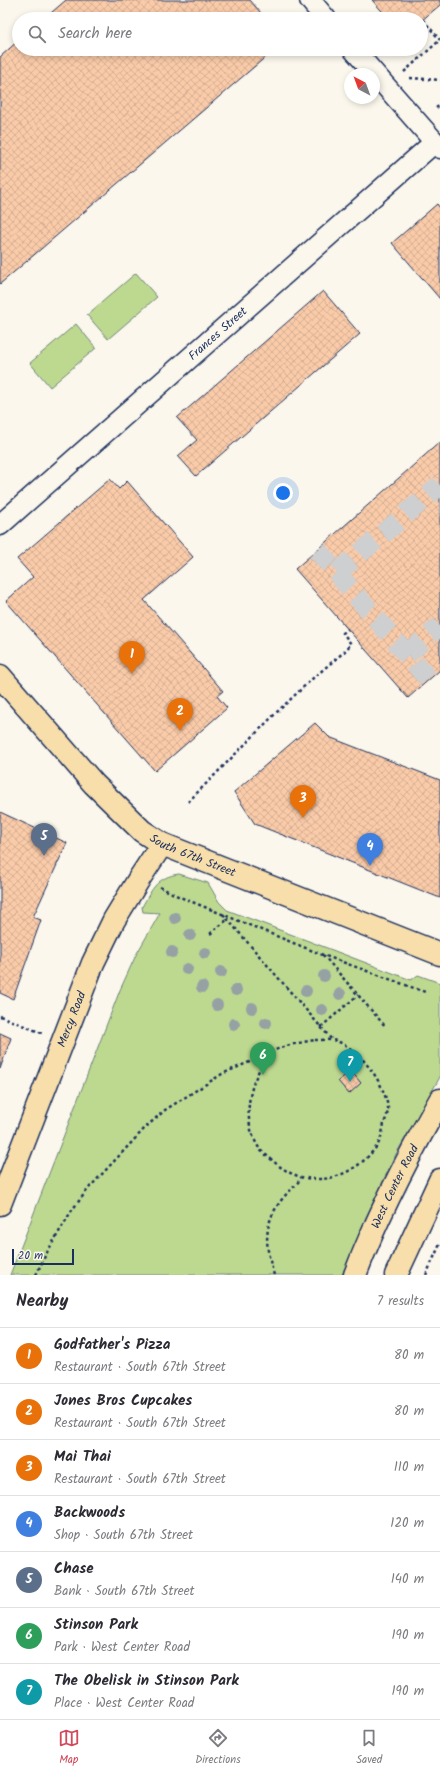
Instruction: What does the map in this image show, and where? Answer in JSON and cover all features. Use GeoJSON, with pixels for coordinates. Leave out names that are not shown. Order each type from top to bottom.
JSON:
{"type":"FeatureCollection","features":[{"type":"Feature","properties":{"kind":"main road","name":"South 67th Street"},"geometry":{"type":"LineString","coordinates":[[0,676],[94,784],[142,831],[162,844],[440,954]]}},
{"type":"Feature","properties":{"kind":"main road","name":"Mercy Road"},"geometry":{"type":"LineString","coordinates":[[0,1204],[93,963],[114,920],[162,844]]}},
{"type":"Feature","properties":{"kind":"main road","name":"West Center Road"},"geometry":{"type":"LineString","coordinates":[[355,1275],[366,1246],[396,1180],[440,1100]]}},
{"type":"Feature","properties":{"kind":"main road"},"geometry":{"type":"LineString","coordinates":[[396,1275],[440,1180]]}},
{"type":"Feature","properties":{"kind":"street"},"geometry":{"type":"LineString","coordinates":[[310,0],[320,12]]}},
{"type":"Feature","properties":{"kind":"street"},"geometry":{"type":"LineString","coordinates":[[359,56],[438,145]]}},
{"type":"Feature","properties":{"kind":"street","name":"Frances Street"},"geometry":{"type":"LineString","coordinates":[[0,524],[438,145]]}},
{"type":"Feature","properties":{"kind":"path"},"geometry":{"type":"LineString","coordinates":[[428,26],[440,40],[428,51]]}},
{"type":"Feature","properties":{"kind":"path"},"geometry":{"type":"LineString","coordinates":[[404,72],[422,56]]}},
{"type":"Feature","properties":{"kind":"path"},"geometry":{"type":"LineString","coordinates":[[410,78],[440,80]]}},
{"type":"Feature","properties":{"kind":"path"},"geometry":{"type":"LineString","coordinates":[[436,108],[440,105]]}},
{"type":"Feature","properties":{"kind":"path"},"geometry":{"type":"LineString","coordinates":[[188,802],[307,683],[344,652],[351,644],[343,633],[348,629]]}},
{"type":"Feature","properties":{"kind":"path"},"geometry":{"type":"LineString","coordinates":[[159,886],[180,897],[323,955],[425,992]]}},
{"type":"Feature","properties":{"kind":"path"},"geometry":{"type":"LineString","coordinates":[[222,913],[332,1041]]}},
{"type":"Feature","properties":{"kind":"path"},"geometry":{"type":"LineString","coordinates":[[210,934],[230,916]]}},
{"type":"Feature","properties":{"kind":"path"},"geometry":{"type":"LineString","coordinates":[[323,955],[385,1026]]}},
{"type":"Feature","properties":{"kind":"path"},"geometry":{"type":"LineString","coordinates":[[321,1027],[358,995]]}},
{"type":"Feature","properties":{"kind":"path"},"geometry":{"type":"LineString","coordinates":[[0,1016],[63,1042]]}},
{"type":"Feature","properties":{"kind":"path"},"geometry":{"type":"LineString","coordinates":[[36,1275],[46,1254],[72,1210],[89,1188],[146,1127],[165,1110],[222,1074],[270,1053],[296,1043],[315,1040],[338,1041],[355,1052],[371,1070],[381,1085],[388,1110],[378,1145],[354,1168],[334,1178],[302,1178],[281,1169],[259,1148],[251,1131],[248,1107],[252,1088],[258,1073],[270,1053]]}},
{"type":"Feature","properties":{"kind":"path"},"geometry":{"type":"LineString","coordinates":[[274,1275],[269,1257],[267,1235],[271,1215],[283,1198],[302,1178]]}},
{"type":"Feature","properties":{"kind":"path"},"geometry":{"type":"LineString","coordinates":[[426,1275],[440,1244]]}},
{"type":"Feature","properties":{"kind":"green space"},"geometry":{"type":"Polygon","coordinates":[[[136,273],[157,297],[108,339],[87,315],[136,273]]]}},
{"type":"Feature","properties":{"kind":"green space"},"geometry":{"type":"Polygon","coordinates":[[[76,324],[96,348],[50,387],[30,363],[76,324]]]}},
{"type":"Feature","properties":{"kind":"green space"},"geometry":{"type":"Polygon","coordinates":[[[179,874],[208,883],[219,902],[227,910],[411,980],[418,975],[440,983],[440,1077],[396,1154],[366,1217],[342,1275],[10,1275],[120,990],[136,955],[160,913],[143,912],[142,907],[152,889],[160,881],[179,874]]]}},
{"type":"Feature","properties":{"kind":"building"},"geometry":{"type":"Polygon","coordinates":[[[66,0],[250,0],[260,12],[52,12],[66,0]]]}},
{"type":"Feature","properties":{"kind":"building"},"geometry":{"type":"Polygon","coordinates":[[[372,0],[440,0],[440,5],[428,15],[428,12],[383,12],[372,0]]]}},
{"type":"Feature","properties":{"kind":"building"},"geometry":{"type":"Polygon","coordinates":[[[12,46],[12,56],[267,56],[0,284],[0,57],[12,46]]]}},
{"type":"Feature","properties":{"kind":"building"},"geometry":{"type":"Polygon","coordinates":[[[437,204],[440,208],[440,299],[392,243],[437,204]]]}},
{"type":"Feature","properties":{"kind":"building"},"geometry":{"type":"Polygon","coordinates":[[[323,291],[360,334],[196,476],[178,456],[197,440],[177,418],[323,291]]]}},
{"type":"Feature","properties":{"kind":"building"},"geometry":{"type":"Polygon","coordinates":[[[440,442],[440,670],[408,698],[295,569],[440,442]]]}},
{"type":"Feature","properties":{"kind":"building"},"geometry":{"type":"Polygon","coordinates":[[[110,479],[119,489],[127,481],[193,557],[144,600],[223,691],[217,696],[227,708],[155,771],[6,601],[33,577],[17,559],[110,479]]]}},
{"type":"Feature","properties":{"kind":"building"},"geometry":{"type":"Polygon","coordinates":[[[315,723],[329,737],[440,780],[440,898],[255,824],[234,792],[315,723]]]}},
{"type":"Feature","properties":{"kind":"building"},"geometry":{"type":"Polygon","coordinates":[[[0,812],[67,843],[33,917],[41,920],[13,999],[0,993],[0,812]]]}},
{"type":"Feature","properties":{"kind":"building"},"geometry":{"type":"Polygon","coordinates":[[[0,1033],[11,1038],[0,1069],[0,1033]]]}},
{"type":"Feature","properties":{"kind":"building"},"geometry":{"type":"Polygon","coordinates":[[[351,1071],[361,1083],[349,1094],[338,1081],[351,1071]]]}},
{"type":"Feature","properties":{"kind":"tunnel"},"geometry":{"type":"LineString","coordinates":[[337,573],[440,485]]}},
{"type":"Feature","properties":{"kind":"tunnel"},"geometry":{"type":"LineString","coordinates":[[317,550],[429,680]]}},
{"type":"Feature","properties":{"kind":"tunnel"},"geometry":{"type":"LineString","coordinates":[[407,654],[440,626]]}},
{"type":"Feature","properties":{"kind":"place","name":"Godfather's Pizza"},"geometry":{"type":"Point","coordinates":[132,674]}},
{"type":"Feature","properties":{"kind":"place","name":"Jones Bros Cupcakes"},"geometry":{"type":"Point","coordinates":[180,731]}},
{"type":"Feature","properties":{"kind":"place","name":"Mai Thai"},"geometry":{"type":"Point","coordinates":[303,818]}},
{"type":"Feature","properties":{"kind":"place","name":"Chase"},"geometry":{"type":"Point","coordinates":[44,856]}},
{"type":"Feature","properties":{"kind":"place","name":"Backwoods"},"geometry":{"type":"Point","coordinates":[370,866]}},
{"type":"Feature","properties":{"kind":"place","name":"Stinson Park"},"geometry":{"type":"Point","coordinates":[263,1075]}},
{"type":"Feature","properties":{"kind":"place","name":"The Obelisk in Stinson Park"},"geometry":{"type":"Point","coordinates":[350,1082]}}]}
